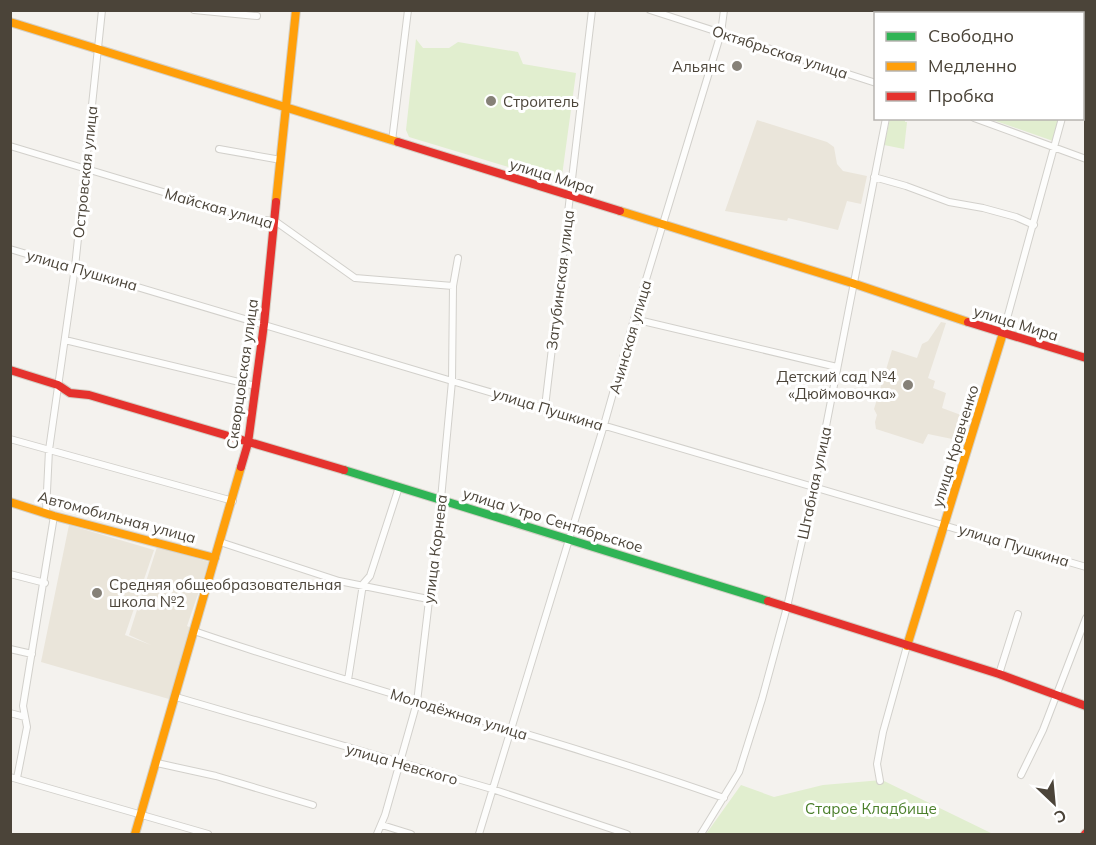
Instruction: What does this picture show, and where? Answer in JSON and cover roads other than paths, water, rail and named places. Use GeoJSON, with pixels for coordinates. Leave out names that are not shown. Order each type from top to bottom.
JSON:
{"type":"FeatureCollection","features":[{"type":"Feature","properties":{"kind":"street","name":"Островская улица"},"geometry":{"type":"LineString","coordinates":[[14,777],[27,727],[23,706],[45,583],[50,514],[49,450],[75,267],[102,10]]}},
{"type":"Feature","properties":{"kind":"street"},"geometry":{"type":"LineString","coordinates":[[194,10],[257,16]]}},
{"type":"Feature","properties":{"kind":"street","name":"Скворцовская улица"},"geometry":{"type":"LineString","coordinates":[[135,834],[158,763],[248,444],[264,324],[296,10]]}},
{"type":"Feature","properties":{"kind":"street"},"geometry":{"type":"LineString","coordinates":[[392,141],[408,10]]}},
{"type":"Feature","properties":{"kind":"street","name":"Затубинская улица"},"geometry":{"type":"LineString","coordinates":[[545,407],[592,10]]}},
{"type":"Feature","properties":{"kind":"street","name":"Октябрьская улица"},"geometry":{"type":"LineString","coordinates":[[650,10],[874,82]]}},
{"type":"Feature","properties":{"kind":"street","name":"Ачинская улица"},"geometry":{"type":"LineString","coordinates":[[479,834],[664,225],[721,33],[724,10]]}},
{"type":"Feature","properties":{"kind":"street","name":"улица Мира"},"geometry":{"type":"LineString","coordinates":[[10,22],[852,283],[1086,358]]}},
{"type":"Feature","properties":{"kind":"street","name":"Штабная улица"},"geometry":{"type":"LineString","coordinates":[[701,834],[739,772],[787,607],[813,488],[886,120]]}},
{"type":"Feature","properties":{"kind":"street"},"geometry":{"type":"LineString","coordinates":[[979,120],[1086,159]]}},
{"type":"Feature","properties":{"kind":"street","name":"улица Кравченко"},"geometry":{"type":"LineString","coordinates":[[880,781],[877,764],[883,732],[1003,333],[1061,120]]}},
{"type":"Feature","properties":{"kind":"street","name":"Майская улица"},"geometry":{"type":"LineString","coordinates":[[10,146],[254,219],[275,221],[355,278],[453,286]]}},
{"type":"Feature","properties":{"kind":"street"},"geometry":{"type":"LineString","coordinates":[[219,149],[281,160]]}},
{"type":"Feature","properties":{"kind":"street"},"geometry":{"type":"LineString","coordinates":[[874,177],[949,202],[1016,217],[1034,225]]}},
{"type":"Feature","properties":{"kind":"street","name":"улица Пушкина"},"geometry":{"type":"LineString","coordinates":[[10,249],[1086,567]]}},
{"type":"Feature","properties":{"kind":"street","name":"улица Корнева"},"geometry":{"type":"LineString","coordinates":[[377,834],[382,825],[417,702],[441,499],[452,381],[453,286],[459,258]]}},
{"type":"Feature","properties":{"kind":"street"},"geometry":{"type":"LineString","coordinates":[[634,319],[837,367]]}},
{"type":"Feature","properties":{"kind":"street"},"geometry":{"type":"LineString","coordinates":[[65,340],[256,386]]}},
{"type":"Feature","properties":{"kind":"street","name":"улица Утро Сентябрьское"},"geometry":{"type":"LineString","coordinates":[[10,370],[58,385],[70,393],[89,395],[570,539],[999,674],[1086,706]]}},
{"type":"Feature","properties":{"kind":"street"},"geometry":{"type":"LineString","coordinates":[[10,439],[233,501]]}},
{"type":"Feature","properties":{"kind":"street"},"geometry":{"type":"LineString","coordinates":[[348,680],[363,584],[370,576],[399,487]]}},
{"type":"Feature","properties":{"kind":"street","name":"Автомобильная улица"},"geometry":{"type":"LineString","coordinates":[[10,502],[216,558]]}},
{"type":"Feature","properties":{"kind":"street"},"geometry":{"type":"LineString","coordinates":[[220,542],[339,581],[428,598]]}},
{"type":"Feature","properties":{"kind":"street"},"geometry":{"type":"LineString","coordinates":[[10,574],[45,583]]}},
{"type":"Feature","properties":{"kind":"street"},"geometry":{"type":"LineString","coordinates":[[999,674],[1018,614]]}},
{"type":"Feature","properties":{"kind":"street"},"geometry":{"type":"LineString","coordinates":[[1021,775],[1043,730],[1055,693],[1086,618]]}},
{"type":"Feature","properties":{"kind":"street","name":"Молодёжная улица"},"geometry":{"type":"LineString","coordinates":[[194,631],[417,702],[654,773],[724,798]]}},
{"type":"Feature","properties":{"kind":"street"},"geometry":{"type":"LineString","coordinates":[[10,649],[32,654]]}},
{"type":"Feature","properties":{"kind":"street","name":"улица Невского"},"geometry":{"type":"LineString","coordinates":[[176,697],[492,789],[627,834]]}},
{"type":"Feature","properties":{"kind":"street"},"geometry":{"type":"LineString","coordinates":[[10,713],[25,717]]}},
{"type":"Feature","properties":{"kind":"street"},"geometry":{"type":"LineString","coordinates":[[158,763],[216,776],[313,805]]}},
{"type":"Feature","properties":{"kind":"street"},"geometry":{"type":"LineString","coordinates":[[14,777],[208,834]]}},
{"type":"Feature","properties":{"kind":"street"},"geometry":{"type":"LineString","coordinates":[[382,825],[411,834]]}},
{"type":"Feature","properties":{"kind":"place","name":"Альянс"},"geometry":{"type":"Point","coordinates":[737,66]}},
{"type":"Feature","properties":{"kind":"place","name":"Строитель"},"geometry":{"type":"Point","coordinates":[491,101]}},
{"type":"Feature","properties":{"kind":"place","name":"Детский сад №4 «Дюймовочка»"},"geometry":{"type":"Point","coordinates":[908,385]}},
{"type":"Feature","properties":{"kind":"place","name":"Средняя общеобразовательная школа №2"},"geometry":{"type":"Point","coordinates":[97,593]}},
{"type":"Feature","properties":{"kind":"park label","name":"Старое Кладбище"},"geometry":{"type":"Point","coordinates":[871,808]}}]}
